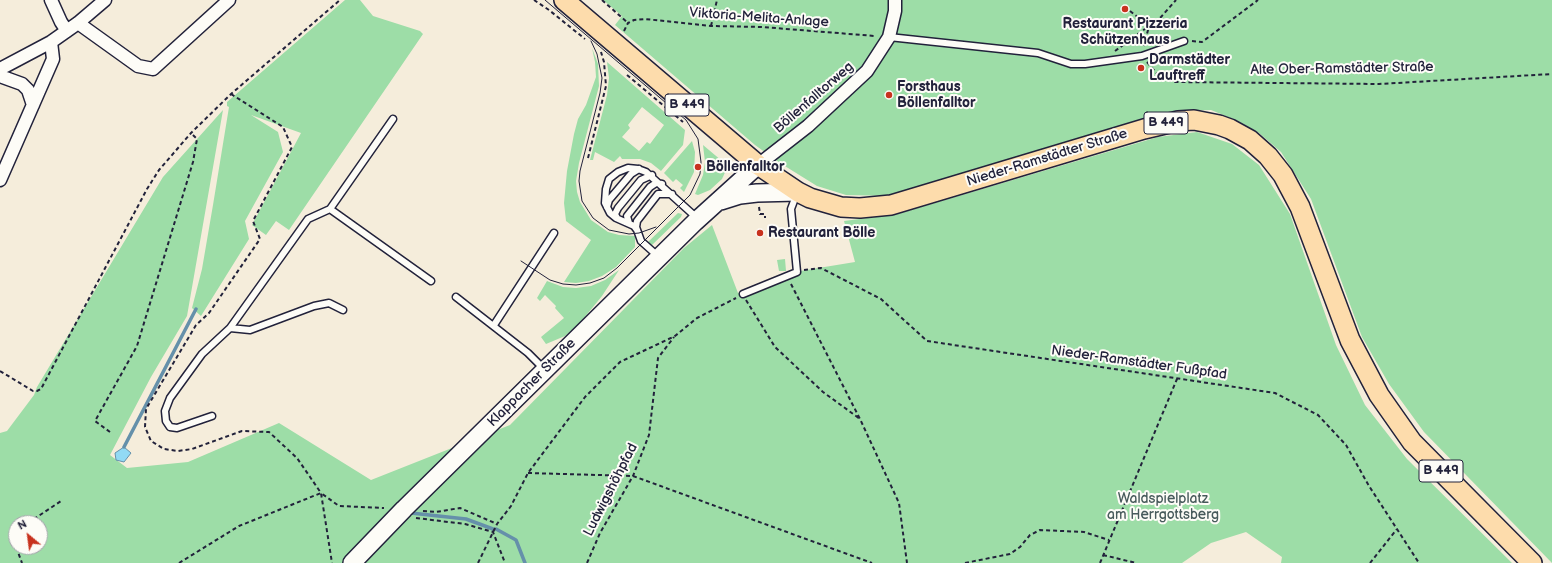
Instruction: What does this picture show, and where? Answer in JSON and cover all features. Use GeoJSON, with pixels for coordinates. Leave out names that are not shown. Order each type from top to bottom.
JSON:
{"type":"FeatureCollection","features":[{"type":"Feature","properties":{"kind":"main road","name":"Nieder-Ramstädter Straße"},"geometry":{"type":"LineString","coordinates":[[564,4],[608,47],[758,166],[810,198],[841,207],[860,208],[891,206],[1171,122],[1194,120],[1230,129],[1250,140],[1268,156],[1283,175],[1300,207],[1350,340],[1379,395],[1412,442],[1532,563]]}},
{"type":"Feature","properties":{"kind":"main road","name":"Klappacher Straße"},"geometry":{"type":"LineString","coordinates":[[352,563],[401,512],[659,257],[714,204],[758,166]]}},
{"type":"Feature","properties":{"kind":"main road","name":"Klappacher Straße"},"geometry":{"type":"LineString","coordinates":[[714,204],[740,195],[798,192]]}},
{"type":"Feature","properties":{"kind":"street"},"geometry":{"type":"LineString","coordinates":[[51,0],[61,22],[67,31]]}},
{"type":"Feature","properties":{"kind":"street"},"geometry":{"type":"LineString","coordinates":[[0,69],[51,42],[78,23],[104,0]]}},
{"type":"Feature","properties":{"kind":"street"},"geometry":{"type":"LineString","coordinates":[[78,23],[138,66],[153,69],[230,0]]}},
{"type":"Feature","properties":{"kind":"street","name":"Böllenfalltorweg"},"geometry":{"type":"LineString","coordinates":[[758,166],[808,126],[867,71],[889,37],[895,11],[895,0]]}},
{"type":"Feature","properties":{"kind":"street"},"geometry":{"type":"LineString","coordinates":[[0,180],[53,59],[51,42]]}},
{"type":"Feature","properties":{"kind":"street"},"geometry":{"type":"LineString","coordinates":[[0,76],[22,84],[28,90],[33,105]]}},
{"type":"Feature","properties":{"kind":"lane"},"geometry":{"type":"LineString","coordinates":[[889,37],[1038,53],[1071,64],[1086,64],[1142,56],[1184,41]]}},
{"type":"Feature","properties":{"kind":"lane"},"geometry":{"type":"LineString","coordinates":[[212,416],[178,428],[170,427],[166,421],[165,411],[170,398],[202,354],[230,328],[308,219],[330,209],[392,119]]}},
{"type":"Feature","properties":{"kind":"lane"},"geometry":{"type":"LineString","coordinates":[[637,230],[629,223],[610,213],[607,207],[606,189],[610,178],[625,169],[639,169],[652,175],[698,219]]}},
{"type":"Feature","properties":{"kind":"lane"},"geometry":{"type":"LineString","coordinates":[[607,207],[608,202],[632,173],[639,169]]}},
{"type":"Feature","properties":{"kind":"lane"},"geometry":{"type":"LineString","coordinates":[[617,218],[616,212],[620,205],[641,180],[652,175]]}},
{"type":"Feature","properties":{"kind":"lane"},"geometry":{"type":"LineString","coordinates":[[629,223],[627,216],[650,187],[656,183],[662,184]]}},
{"type":"Feature","properties":{"kind":"lane"},"geometry":{"type":"LineString","coordinates":[[742,294],[797,272],[791,209],[798,192]]}},
{"type":"Feature","properties":{"kind":"lane"},"geometry":{"type":"LineString","coordinates":[[659,257],[641,241],[637,230],[636,221],[656,195],[660,193],[672,194]]}},
{"type":"Feature","properties":{"kind":"lane"},"geometry":{"type":"LineString","coordinates":[[330,209],[431,281]]}},
{"type":"Feature","properties":{"kind":"lane"},"geometry":{"type":"LineString","coordinates":[[494,325],[554,233]]}},
{"type":"Feature","properties":{"kind":"lane"},"geometry":{"type":"LineString","coordinates":[[456,297],[494,325],[528,353],[545,370]]}},
{"type":"Feature","properties":{"kind":"lane"},"geometry":{"type":"LineString","coordinates":[[230,328],[250,330],[314,306],[328,303],[343,310]]}},
{"type":"Feature","properties":{"kind":"path"},"geometry":{"type":"LineString","coordinates":[[0,371],[33,391],[41,389],[147,189],[159,170],[191,132],[231,94],[340,0]]}},
{"type":"Feature","properties":{"kind":"path"},"geometry":{"type":"LineString","coordinates":[[534,0],[564,4]]}},
{"type":"Feature","properties":{"kind":"path"},"geometry":{"type":"LineString","coordinates":[[588,158],[606,86],[604,62],[608,47],[628,23],[602,0]]}},
{"type":"Feature","properties":{"kind":"path"},"geometry":{"type":"LineString","coordinates":[[712,26],[717,0]]}},
{"type":"Feature","properties":{"kind":"path"},"geometry":{"type":"LineString","coordinates":[[1099,62],[1161,17],[1176,0]]}},
{"type":"Feature","properties":{"kind":"path"},"geometry":{"type":"LineString","coordinates":[[1184,41],[1202,42],[1258,0]]}},
{"type":"Feature","properties":{"kind":"path"},"geometry":{"type":"LineString","coordinates":[[1130,11],[1148,26]]}},
{"type":"Feature","properties":{"kind":"path","name":"Viktoria-Melita-Anlage"},"geometry":{"type":"LineString","coordinates":[[628,23],[634,20],[645,19],[712,26],[762,27],[889,37]]}},
{"type":"Feature","properties":{"kind":"path"},"geometry":{"type":"LineString","coordinates":[[1142,56],[1148,26]]}},
{"type":"Feature","properties":{"kind":"path","name":"Alte Ober-Ramstädter Straße"},"geometry":{"type":"LineString","coordinates":[[1142,56],[1159,76],[1175,82],[1379,84],[1552,74]]}},
{"type":"Feature","properties":{"kind":"path"},"geometry":{"type":"LineString","coordinates":[[231,94],[283,127],[292,147],[253,221],[260,239],[209,313],[196,325],[146,409],[144,427],[151,441],[164,449],[192,449],[242,431],[268,432],[297,458],[321,493],[339,506],[401,512],[436,512],[460,508],[497,524]]}},
{"type":"Feature","properties":{"kind":"path"},"geometry":{"type":"LineString","coordinates":[[110,432],[95,421],[137,346],[166,246],[193,162],[197,139],[191,132]]}},
{"type":"Feature","properties":{"kind":"path"},"geometry":{"type":"LineString","coordinates":[[759,209],[760,214],[765,214],[765,218]]}},
{"type":"Feature","properties":{"kind":"path","name":"Nieder-Ramstädter Fußpfad"},"geometry":{"type":"LineString","coordinates":[[797,272],[821,268],[881,299],[927,342],[1275,393],[1318,416],[1346,445],[1369,486],[1396,529],[1420,563]]}},
{"type":"Feature","properties":{"kind":"path"},"geometry":{"type":"LineString","coordinates":[[787,276],[860,419],[900,503],[907,563]]}},
{"type":"Feature","properties":{"kind":"path"},"geometry":{"type":"LineString","coordinates":[[478,563],[497,524],[511,506],[528,473],[585,397],[620,362],[675,336],[697,318],[742,294],[775,347],[823,392],[860,419]]}},
{"type":"Feature","properties":{"kind":"path","name":"Ludwigshöhpfad"},"geometry":{"type":"LineString","coordinates":[[587,563],[600,533],[633,476],[649,435],[658,358],[675,336]]}},
{"type":"Feature","properties":{"kind":"path"},"geometry":{"type":"LineString","coordinates":[[1100,563],[1178,379]]}},
{"type":"Feature","properties":{"kind":"path"},"geometry":{"type":"LineString","coordinates":[[528,473],[633,476],[872,563]]}},
{"type":"Feature","properties":{"kind":"path"},"geometry":{"type":"LineString","coordinates":[[179,563],[239,526],[321,493]]}},
{"type":"Feature","properties":{"kind":"path"},"geometry":{"type":"LineString","coordinates":[[321,493],[332,563]]}},
{"type":"Feature","properties":{"kind":"path"},"geometry":{"type":"LineString","coordinates":[[40,515],[61,501]]}},
{"type":"Feature","properties":{"kind":"path"},"geometry":{"type":"LineString","coordinates":[[401,512],[433,521],[465,524],[493,532]]}},
{"type":"Feature","properties":{"kind":"path"},"geometry":{"type":"LineString","coordinates":[[1370,563],[1396,529]]}},
{"type":"Feature","properties":{"kind":"path"},"geometry":{"type":"LineString","coordinates":[[965,563],[1010,554],[1020,547],[1030,535],[1040,530],[1084,532],[1109,540]]}},
{"type":"Feature","properties":{"kind":"path"},"geometry":{"type":"LineString","coordinates":[[493,532],[505,563]]}},
{"type":"Feature","properties":{"kind":"path"},"geometry":{"type":"LineString","coordinates":[[1103,555],[1136,563]]}},
{"type":"Feature","properties":{"kind":"green space"},"geometry":{"type":"Polygon","coordinates":[[[345,0],[360,0],[373,16],[420,31],[423,34],[289,230],[276,221],[266,235],[252,225],[301,133],[251,115],[278,132],[283,152],[245,221],[249,239],[201,316],[192,308],[202,269],[213,205],[229,107],[227,106],[227,102],[345,0]]]}},
{"type":"Feature","properties":{"kind":"green space"},"geometry":{"type":"Polygon","coordinates":[[[603,0],[1552,0],[1552,563],[1424,432],[1389,384],[1362,337],[1311,199],[1281,152],[1259,133],[1238,121],[1211,110],[1172,111],[891,196],[846,195],[817,186],[780,163],[755,145],[615,25],[622,16],[603,0]]]}},
{"type":"Feature","properties":{"kind":"green space"},"geometry":{"type":"Polygon","coordinates":[[[592,48],[598,64],[599,86],[579,163],[576,181],[577,192],[580,202],[591,220],[608,232],[619,235],[635,236],[635,247],[616,267],[602,276],[589,281],[576,283],[564,282],[591,240],[566,221],[564,203],[567,171],[574,134],[578,119],[586,105],[596,77],[592,48]]]}},
{"type":"Feature","properties":{"kind":"green space"},"geometry":{"type":"Polygon","coordinates":[[[607,62],[685,130],[683,145],[661,171],[651,163],[640,159],[622,159],[620,156],[614,162],[595,152],[593,160],[590,160],[607,95],[609,78],[607,62]],[[642,107],[628,125],[630,128],[622,137],[639,151],[647,142],[650,144],[664,125],[642,107]]]}},
{"type":"Feature","properties":{"kind":"green space","name":"Waldspielplatz am Herrgottsberg"},"geometry":{"type":"Polygon","coordinates":[[[223,110],[187,316],[151,377],[110,455],[127,468],[188,462],[279,423],[371,480],[510,425],[684,248],[712,225],[738,293],[794,272],[855,262],[844,221],[898,214],[1158,137],[1197,132],[1232,144],[1259,165],[1290,214],[1336,345],[1365,405],[1407,459],[1512,563],[1281,563],[1282,557],[1246,532],[1211,543],[1182,563],[0,563],[0,433],[7,431],[34,395],[37,387],[163,177],[223,110]]]}},
{"type":"Feature","properties":{"kind":"green space"},"geometry":{"type":"Polygon","coordinates":[[[692,141],[695,152],[694,172],[684,192],[680,188],[683,185],[676,179],[673,182],[664,173],[692,141]]]}},
{"type":"Feature","properties":{"kind":"green space"},"geometry":{"type":"Polygon","coordinates":[[[703,145],[728,166],[722,179],[710,190],[698,195],[695,194],[703,175],[705,162],[703,145]]]}},
{"type":"Feature","properties":{"kind":"green space"},"geometry":{"type":"Polygon","coordinates":[[[678,213],[682,214],[681,217],[652,245],[647,243],[678,213]]]}},
{"type":"Feature","properties":{"kind":"green space"},"geometry":{"type":"Polygon","coordinates":[[[785,259],[786,271],[779,271],[777,260],[785,259]]]}},
{"type":"Feature","properties":{"kind":"green space"},"geometry":{"type":"Polygon","coordinates":[[[619,270],[602,296],[579,324],[565,336],[546,344],[541,337],[564,318],[555,308],[556,306],[545,295],[540,301],[537,298],[547,281],[563,287],[576,288],[591,286],[605,280],[619,270]]]}},
{"type":"Feature","properties":{"kind":"water"},"geometry":{"type":"Polygon","coordinates":[[[124,447],[131,453],[124,462],[116,460],[115,453],[124,447]]]}},
{"type":"Feature","properties":{"kind":"waterway"},"geometry":{"type":"LineString","coordinates":[[124,447],[196,309]]}},
{"type":"Feature","properties":{"kind":"waterway"},"geometry":{"type":"LineString","coordinates":[[411,513],[466,519],[493,529]]}},
{"type":"Feature","properties":{"kind":"waterway"},"geometry":{"type":"LineString","coordinates":[[496,529],[516,540],[525,563]]}},
{"type":"Feature","properties":{"kind":"tram line"},"geometry":{"type":"LineString","coordinates":[[521,261],[550,280],[563,284],[576,285],[590,283],[604,278],[617,268],[690,195],[700,174],[701,162],[698,139],[686,120],[545,0]]}},
{"type":"Feature","properties":{"kind":"tram line"},"geometry":{"type":"LineString","coordinates":[[591,41],[597,54],[602,78],[600,93],[580,171],[579,181],[582,201],[593,218],[609,230],[629,234],[639,233],[656,227]]}},
{"type":"Feature","properties":{"kind":"place","name":"Restaurant Pizzeria Schützenhaus"},"geometry":{"type":"Point","coordinates":[1125,9]}},
{"type":"Feature","properties":{"kind":"place","name":"Darmstädter Lauftreff"},"geometry":{"type":"Point","coordinates":[1141,68]}},
{"type":"Feature","properties":{"kind":"place","name":"Forsthaus Böllenfalltor"},"geometry":{"type":"Point","coordinates":[889,95]}},
{"type":"Feature","properties":{"kind":"place","name":"Böllenfalltor"},"geometry":{"type":"Point","coordinates":[698,167]}},
{"type":"Feature","properties":{"kind":"place","name":"Restaurant Bölle"},"geometry":{"type":"Point","coordinates":[760,233]}}]}
